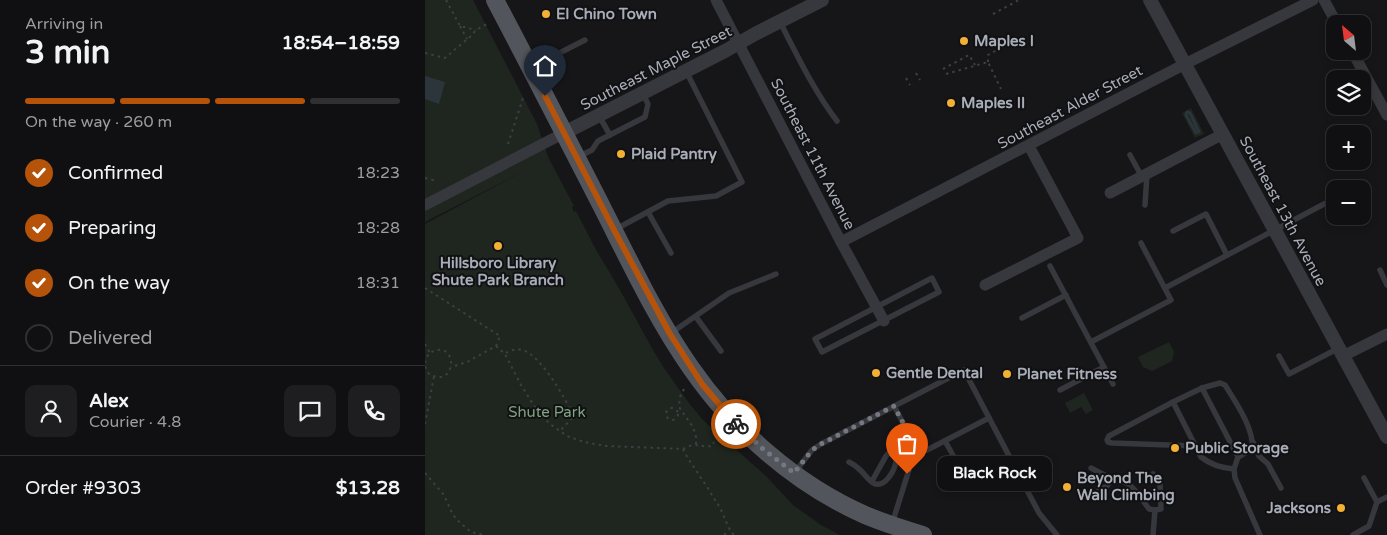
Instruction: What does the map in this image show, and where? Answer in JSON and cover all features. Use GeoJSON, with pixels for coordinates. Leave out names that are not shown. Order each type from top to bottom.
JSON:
{"type":"FeatureCollection","features":[{"type":"Feature","properties":{"kind":"main road"},"geometry":{"type":"LineString","coordinates":[[495,0],[576,158],[670,334],[691,368],[719,405],[762,448],[794,473],[890,532],[923,535]]}},
{"type":"Feature","properties":{"kind":"street","name":"Southeast 11th Avenue"},"geometry":{"type":"LineString","coordinates":[[716,0],[883,321]]}},
{"type":"Feature","properties":{"kind":"street","name":"Southeast Maple Street"},"geometry":{"type":"LineString","coordinates":[[425,205],[822,0]]}},
{"type":"Feature","properties":{"kind":"street","name":"Southeast 13th Avenue"},"geometry":{"type":"LineString","coordinates":[[1150,0],[1387,437]]}},
{"type":"Feature","properties":{"kind":"street","name":"Southeast Alder Street"},"geometry":{"type":"LineString","coordinates":[[841,242],[1313,0]]}},
{"type":"Feature","properties":{"kind":"street"},"geometry":{"type":"LineString","coordinates":[[1324,0],[1332,15]]}},
{"type":"Feature","properties":{"kind":"street"},"geometry":{"type":"LineString","coordinates":[[1357,60],[1387,115]]}},
{"type":"Feature","properties":{"kind":"street"},"geometry":{"type":"LineString","coordinates":[[1110,193],[1223,134]]}},
{"type":"Feature","properties":{"kind":"street"},"geometry":{"type":"LineString","coordinates":[[985,286],[1078,238],[1029,146]]}},
{"type":"Feature","properties":{"kind":"street"},"geometry":{"type":"LineString","coordinates":[[1341,352],[1387,334]]}},
{"type":"Feature","properties":{"kind":"lane"},"geometry":{"type":"LineString","coordinates":[[780,22],[823,101],[837,121]]}},
{"type":"Feature","properties":{"kind":"lane"},"geometry":{"type":"LineString","coordinates":[[531,68],[585,40]]}},
{"type":"Feature","properties":{"kind":"lane"},"geometry":{"type":"LineString","coordinates":[[614,230],[668,201],[716,196],[743,182],[686,71]]}},
{"type":"Feature","properties":{"kind":"lane"},"geometry":{"type":"LineString","coordinates":[[576,158],[592,150],[598,141],[645,117],[648,104],[643,94]]}},
{"type":"Feature","properties":{"kind":"lane"},"geometry":{"type":"LineString","coordinates":[[599,116],[610,135]]}},
{"type":"Feature","properties":{"kind":"lane"},"geometry":{"type":"LineString","coordinates":[[1130,155],[1144,175],[1145,205]]}},
{"type":"Feature","properties":{"kind":"lane"},"geometry":{"type":"LineString","coordinates":[[1165,288],[1326,203]]}},
{"type":"Feature","properties":{"kind":"lane"},"geometry":{"type":"LineString","coordinates":[[648,212],[671,253]]}},
{"type":"Feature","properties":{"kind":"lane"},"geometry":{"type":"LineString","coordinates":[[1173,231],[1206,214],[1227,255]]}},
{"type":"Feature","properties":{"kind":"lane"},"geometry":{"type":"LineString","coordinates":[[1091,342],[1171,300],[1141,243]]}},
{"type":"Feature","properties":{"kind":"lane"},"geometry":{"type":"LineString","coordinates":[[1050,266],[1113,384]]}},
{"type":"Feature","properties":{"kind":"lane"},"geometry":{"type":"LineString","coordinates":[[1380,270],[1387,285]]}},
{"type":"Feature","properties":{"kind":"lane"},"geometry":{"type":"LineString","coordinates":[[670,334],[729,293],[776,274]]}},
{"type":"Feature","properties":{"kind":"lane"},"geometry":{"type":"LineString","coordinates":[[932,278],[939,292],[883,321],[822,352],[815,339],[932,278]]}},
{"type":"Feature","properties":{"kind":"lane"},"geometry":{"type":"LineString","coordinates":[[1022,318],[1066,295]]}},
{"type":"Feature","properties":{"kind":"lane"},"geometry":{"type":"LineString","coordinates":[[696,317],[721,351]]}},
{"type":"Feature","properties":{"kind":"lane"},"geometry":{"type":"LineString","coordinates":[[1279,356],[1289,374],[1341,352]]}},
{"type":"Feature","properties":{"kind":"lane"},"geometry":{"type":"LineString","coordinates":[[1060,390],[1104,366]]}},
{"type":"Feature","properties":{"kind":"lane"},"geometry":{"type":"LineString","coordinates":[[794,473],[812,450],[821,444],[964,370],[1039,513],[1057,535]]}},
{"type":"Feature","properties":{"kind":"lane"},"geometry":{"type":"LineString","coordinates":[[1196,446],[1112,444],[1108,442],[1107,438],[1173,402],[1202,388],[1220,383],[1225,385],[1245,419],[1259,456],[1267,464],[1281,488]]}},
{"type":"Feature","properties":{"kind":"lane"},"geometry":{"type":"LineString","coordinates":[[1202,388],[1238,457]]}},
{"type":"Feature","properties":{"kind":"lane"},"geometry":{"type":"LineString","coordinates":[[1173,402],[1201,457],[1209,464],[1234,469]]}},
{"type":"Feature","properties":{"kind":"lane"},"geometry":{"type":"LineString","coordinates":[[894,406],[918,451]]}},
{"type":"Feature","properties":{"kind":"lane"},"geometry":{"type":"LineString","coordinates":[[890,532],[912,460],[918,451],[927,450],[989,418]]}},
{"type":"Feature","properties":{"kind":"lane"},"geometry":{"type":"LineString","coordinates":[[849,462],[871,481],[879,484],[883,483],[888,479],[896,462],[896,437]]}},
{"type":"Feature","properties":{"kind":"lane"},"geometry":{"type":"LineString","coordinates":[[945,441],[968,482],[975,484],[987,478]]}},
{"type":"Feature","properties":{"kind":"lane"},"geometry":{"type":"LineString","coordinates":[[1253,442],[1252,449],[1238,457],[1234,469],[1235,478],[1260,535]]}},
{"type":"Feature","properties":{"kind":"lane"},"geometry":{"type":"LineString","coordinates":[[871,481],[886,456],[895,446]]}},
{"type":"Feature","properties":{"kind":"lane"},"geometry":{"type":"LineString","coordinates":[[1091,468],[1112,479],[1130,485],[1149,509],[1161,510],[1160,483],[1153,474]]}},
{"type":"Feature","properties":{"kind":"lane"},"geometry":{"type":"LineString","coordinates":[[1364,478],[1377,502]]}},
{"type":"Feature","properties":{"kind":"lane"},"geometry":{"type":"LineString","coordinates":[[1099,490],[1107,486],[1112,479]]}},
{"type":"Feature","properties":{"kind":"lane"},"geometry":{"type":"LineString","coordinates":[[1353,535],[1369,526],[1377,502],[1387,497]]}},
{"type":"Feature","properties":{"kind":"lane"},"geometry":{"type":"LineString","coordinates":[[1153,535],[1155,510]]}},
{"type":"Feature","properties":{"kind":"path"},"geometry":{"type":"LineString","coordinates":[[446,0],[467,40]]}},
{"type":"Feature","properties":{"kind":"path"},"geometry":{"type":"LineString","coordinates":[[993,14],[1019,0]]}},
{"type":"Feature","properties":{"kind":"path"},"geometry":{"type":"LineString","coordinates":[[425,52],[445,58],[476,30],[487,24]]}},
{"type":"Feature","properties":{"kind":"path"},"geometry":{"type":"LineString","coordinates":[[460,26],[476,30]]}},
{"type":"Feature","properties":{"kind":"path"},"geometry":{"type":"LineString","coordinates":[[997,44],[999,46],[988,55],[987,62],[1001,89]]}},
{"type":"Feature","properties":{"kind":"path"},"geometry":{"type":"LineString","coordinates":[[943,69],[969,55],[975,65]]}},
{"type":"Feature","properties":{"kind":"path"},"geometry":{"type":"LineString","coordinates":[[946,74],[987,62]]}},
{"type":"Feature","properties":{"kind":"path"},"geometry":{"type":"LineString","coordinates":[[916,73],[920,80]]}},
{"type":"Feature","properties":{"kind":"path"},"geometry":{"type":"LineString","coordinates":[[906,78],[909,86]]}},
{"type":"Feature","properties":{"kind":"path"},"geometry":{"type":"LineString","coordinates":[[508,144],[524,95]]}},
{"type":"Feature","properties":{"kind":"path"},"geometry":{"type":"LineString","coordinates":[[425,178],[437,181]]}},
{"type":"Feature","properties":{"kind":"path"},"geometry":{"type":"LineString","coordinates":[[425,288],[500,336],[496,346],[467,362],[451,367]]}},
{"type":"Feature","properties":{"kind":"path"},"geometry":{"type":"LineString","coordinates":[[425,344],[430,353]]}},
{"type":"Feature","properties":{"kind":"path"},"geometry":{"type":"LineString","coordinates":[[496,346],[505,354],[538,412],[550,424],[567,436],[584,442],[606,446],[683,449],[696,444],[707,447],[712,446],[714,442]]}},
{"type":"Feature","properties":{"kind":"path"},"geometry":{"type":"LineString","coordinates":[[439,350],[446,352],[451,359],[451,367],[446,374],[434,376],[429,374],[425,359],[430,353],[439,350]]}},
{"type":"Feature","properties":{"kind":"path"},"geometry":{"type":"LineString","coordinates":[[505,354],[510,350],[525,351],[533,356],[545,369],[560,391],[573,417],[560,431]]}},
{"type":"Feature","properties":{"kind":"path"},"geometry":{"type":"LineString","coordinates":[[425,424],[434,376]]}},
{"type":"Feature","properties":{"kind":"path"},"geometry":{"type":"LineString","coordinates":[[683,389],[679,403],[679,410],[678,415],[670,420],[666,415],[669,408],[673,408],[679,410],[687,416],[693,428],[696,444]]}},
{"type":"Feature","properties":{"kind":"path"},"geometry":{"type":"LineString","coordinates":[[683,449],[687,459],[718,504],[729,530],[734,535]]}},
{"type":"Feature","properties":{"kind":"path"},"geometry":{"type":"LineString","coordinates":[[425,473],[444,495],[457,520],[471,532],[484,535]]}},
{"type":"Feature","properties":{"kind":"path"},"geometry":{"type":"LineString","coordinates":[[724,535],[729,530]]}},
{"type":"Feature","properties":{"kind":"green space","name":"Shute Park"},"geometry":{"type":"Polygon","coordinates":[[[425,0],[473,0],[537,124],[548,157],[574,206],[572,207],[574,212],[576,211],[653,350],[689,403],[703,420],[766,476],[793,505],[821,525],[840,535],[425,535],[425,224],[526,170],[425,222],[425,0]]]}},
{"type":"Feature","properties":{"kind":"green space"},"geometry":{"type":"Polygon","coordinates":[[[1191,108],[1204,134],[1195,138],[1182,113],[1191,108]]]}},
{"type":"Feature","properties":{"kind":"green space"},"geometry":{"type":"Polygon","coordinates":[[[1169,342],[1174,352],[1172,361],[1152,371],[1143,367],[1138,357],[1169,342]]]}},
{"type":"Feature","properties":{"kind":"green space"},"geometry":{"type":"Polygon","coordinates":[[[1084,393],[1093,410],[1086,414],[1081,407],[1070,413],[1065,403],[1084,393]]]}},
{"type":"Feature","properties":{"kind":"shaded area"},"geometry":{"type":"Polygon","coordinates":[[[425,76],[445,82],[439,104],[425,99],[425,76]]]}},
{"type":"Feature","properties":{"kind":"waterway"},"geometry":{"type":"LineString","coordinates":[[1196,133],[1186,115],[1187,112],[1190,113],[1199,132]]}},
{"type":"Feature","properties":{"kind":"way so far"},"geometry":{"type":"LineString","coordinates":[[736,424],[778,462],[794,473],[812,450],[894,406],[918,451],[912,460],[907,474]]}},
{"type":"Feature","properties":{"kind":"place","name":"El Chino Town"},"geometry":{"type":"Point","coordinates":[546,14]}},
{"type":"Feature","properties":{"kind":"place","name":"Maples I"},"geometry":{"type":"Point","coordinates":[964,41]}},
{"type":"Feature","properties":{"kind":"place","name":"Maples II"},"geometry":{"type":"Point","coordinates":[951,103]}},
{"type":"Feature","properties":{"kind":"place","name":"Plaid Pantry"},"geometry":{"type":"Point","coordinates":[621,154]}},
{"type":"Feature","properties":{"kind":"place","name":"Hillsboro Library Shute Park Branch"},"geometry":{"type":"Point","coordinates":[498,246]}},
{"type":"Feature","properties":{"kind":"place","name":"Gentle Dental"},"geometry":{"type":"Point","coordinates":[876,373]}},
{"type":"Feature","properties":{"kind":"place","name":"Planet Fitness"},"geometry":{"type":"Point","coordinates":[1007,374]}},
{"type":"Feature","properties":{"kind":"place","name":"Public Storage"},"geometry":{"type":"Point","coordinates":[1175,448]}},
{"type":"Feature","properties":{"kind":"place","name":"Black Rock"},"geometry":{"type":"Point","coordinates":[907,474]}},
{"type":"Feature","properties":{"kind":"place","name":"Beyond The Wall Climbing"},"geometry":{"type":"Point","coordinates":[1067,487]}},
{"type":"Feature","properties":{"kind":"place","name":"Jacksons"},"geometry":{"type":"Point","coordinates":[1341,508]}},
{"type":"Feature","properties":{"kind":"route"},"geometry":{"type":"LineString","coordinates":[[545,96],[646,292],[681,353],[702,384],[736,424]]}}]}
